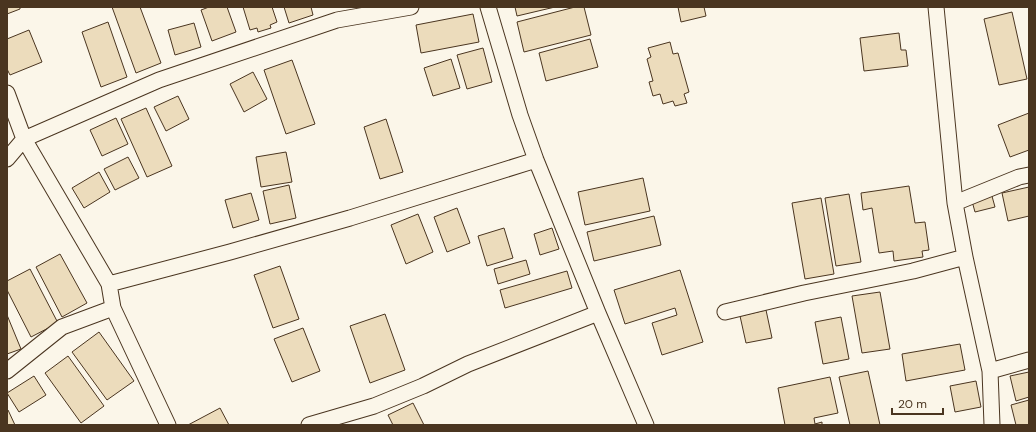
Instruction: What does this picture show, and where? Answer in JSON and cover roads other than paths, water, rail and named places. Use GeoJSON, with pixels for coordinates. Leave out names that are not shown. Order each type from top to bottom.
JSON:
{"type":"FeatureCollection","features":[{"type":"Feature","properties":{"kind":"street"},"geometry":{"type":"LineString","coordinates":[[7,159],[24,139],[159,80],[337,20],[411,7]]}},
{"type":"Feature","properties":{"kind":"street"},"geometry":{"type":"LineString","coordinates":[[488,7],[520,115],[536,160],[598,313],[646,425]]}},
{"type":"Feature","properties":{"kind":"street"},"geometry":{"type":"LineString","coordinates":[[936,7],[956,203],[965,257],[990,371],[990,425]]}},
{"type":"Feature","properties":{"kind":"street"},"geometry":{"type":"LineString","coordinates":[[7,93],[24,139],[109,284],[113,308],[168,425]]}},
{"type":"Feature","properties":{"kind":"street"},"geometry":{"type":"LineString","coordinates":[[109,284],[350,218],[536,160]]}},
{"type":"Feature","properties":{"kind":"street"},"geometry":{"type":"LineString","coordinates":[[956,203],[1019,177],[1029,175]]}},
{"type":"Feature","properties":{"kind":"street"},"geometry":{"type":"LineString","coordinates":[[725,312],[804,293],[913,271],[965,257]]}},
{"type":"Feature","properties":{"kind":"street"},"geometry":{"type":"LineString","coordinates":[[7,371],[62,327],[113,308]]}},
{"type":"Feature","properties":{"kind":"street"},"geometry":{"type":"LineString","coordinates":[[309,425],[374,406],[423,386],[468,364],[598,313]]}},
{"type":"Feature","properties":{"kind":"street"},"geometry":{"type":"LineString","coordinates":[[990,371],[1029,360]]}}]}
